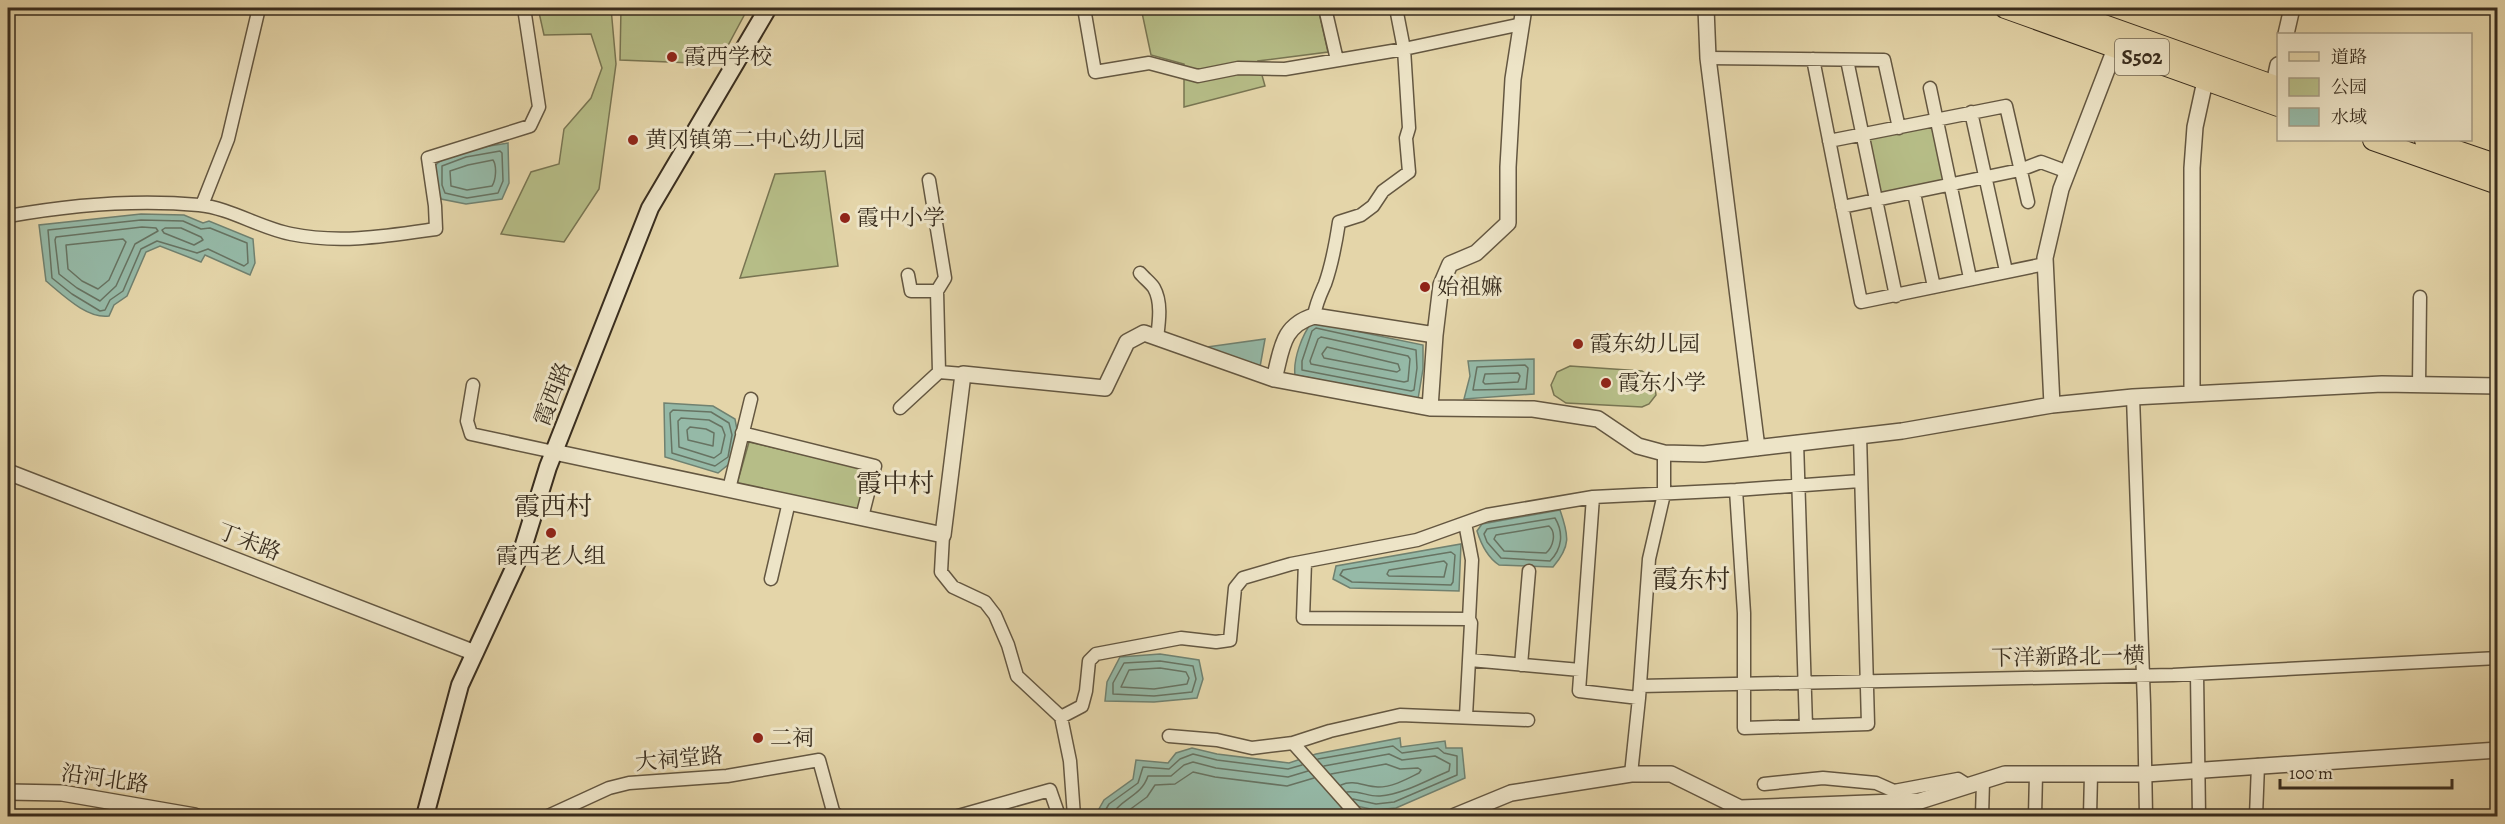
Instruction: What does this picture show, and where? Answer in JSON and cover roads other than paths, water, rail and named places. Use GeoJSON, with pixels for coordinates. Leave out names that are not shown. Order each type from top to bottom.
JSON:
{"type":"FeatureCollection","features":[{"type":"Feature","properties":{"kind":"main road","name":"霞西路"},"geometry":{"type":"LineString","coordinates":[[425,816],[460,685],[522,551],[554,452],[650,208],[768,8]]}},
{"type":"Feature","properties":{"kind":"main road","name":"S502"},"geometry":{"type":"LineString","coordinates":[[2006,8],[2277,106]]}},
{"type":"Feature","properties":{"kind":"main road","name":"S502"},"geometry":{"type":"LineString","coordinates":[[2056,8],[2277,77]]}},
{"type":"Feature","properties":{"kind":"main road"},"geometry":{"type":"LineString","coordinates":[[2376,141],[2498,184]]}},
{"type":"Feature","properties":{"kind":"main road"},"geometry":{"type":"LineString","coordinates":[[2428,141],[2498,165]]}},
{"type":"Feature","properties":{"kind":"street"},"geometry":{"type":"LineString","coordinates":[[202,205],[228,139],[259,8]]}},
{"type":"Feature","properties":{"kind":"street"},"geometry":{"type":"LineString","coordinates":[[8,216],[109,205],[155,203],[202,205],[289,234],[327,239],[369,239],[436,229],[428,158],[530,126],[539,106],[524,8]]}},
{"type":"Feature","properties":{"kind":"street"},"geometry":{"type":"LineString","coordinates":[[1084,8],[1095,72],[1149,63],[1198,76],[1238,68],[1285,69],[1404,49],[1522,24]]}},
{"type":"Feature","properties":{"kind":"street"},"geometry":{"type":"LineString","coordinates":[[1325,8],[1337,60]]}},
{"type":"Feature","properties":{"kind":"street"},"geometry":{"type":"LineString","coordinates":[[1314,316],[1317,298],[1324,285],[1334,252],[1339,222],[1361,215],[1373,206],[1383,191],[1409,171],[1404,49],[1396,8]]}},
{"type":"Feature","properties":{"kind":"street"},"geometry":{"type":"LineString","coordinates":[[1430,408],[1441,285],[1450,264],[1476,253],[1508,224],[1508,167],[1513,79],[1524,8]]}},
{"type":"Feature","properties":{"kind":"street"},"geometry":{"type":"LineString","coordinates":[[1706,8],[1708,58],[1756,448]]}},
{"type":"Feature","properties":{"kind":"street"},"geometry":{"type":"LineString","coordinates":[[2286,33],[2292,8]]}},
{"type":"Feature","properties":{"kind":"street"},"geometry":{"type":"LineString","coordinates":[[2052,405],[2045,258],[2061,189],[2113,54]]}},
{"type":"Feature","properties":{"kind":"street"},"geometry":{"type":"LineString","coordinates":[[1708,58],[1884,60],[1899,128]]}},
{"type":"Feature","properties":{"kind":"street"},"geometry":{"type":"LineString","coordinates":[[1813,59],[1861,302],[2045,264]]}},
{"type":"Feature","properties":{"kind":"street"},"geometry":{"type":"LineString","coordinates":[[1847,60],[1896,296]]}},
{"type":"Feature","properties":{"kind":"street"},"geometry":{"type":"LineString","coordinates":[[2192,392],[2192,168],[2195,127],[2205,81]]}},
{"type":"Feature","properties":{"kind":"street"},"geometry":{"type":"LineString","coordinates":[[1930,88],[1970,278]]}},
{"type":"Feature","properties":{"kind":"street"},"geometry":{"type":"LineString","coordinates":[[1828,141],[2006,106],[2028,201]]}},
{"type":"Feature","properties":{"kind":"street"},"geometry":{"type":"LineString","coordinates":[[1971,112],[2006,272]]}},
{"type":"Feature","properties":{"kind":"street"},"geometry":{"type":"LineString","coordinates":[[1842,207],[1985,178],[2020,170],[2041,162],[2068,172]]}},
{"type":"Feature","properties":{"kind":"street"},"geometry":{"type":"LineString","coordinates":[[929,180],[945,278],[937,291],[939,372]]}},
{"type":"Feature","properties":{"kind":"street"},"geometry":{"type":"LineString","coordinates":[[1914,193],[1934,287]]}},
{"type":"Feature","properties":{"kind":"street"},"geometry":{"type":"LineString","coordinates":[[1140,273],[1154,288],[1157,298],[1159,319],[1157,338]]}},
{"type":"Feature","properties":{"kind":"street"},"geometry":{"type":"LineString","coordinates":[[908,275],[911,291],[937,291]]}},
{"type":"Feature","properties":{"kind":"street"},"geometry":{"type":"LineString","coordinates":[[2419,385],[2420,297]]}},
{"type":"Feature","properties":{"kind":"street"},"geometry":{"type":"LineString","coordinates":[[1274,379],[1288,331],[1301,320],[1314,316],[1435,335]]}},
{"type":"Feature","properties":{"kind":"street"},"geometry":{"type":"LineString","coordinates":[[900,408],[939,372],[1105,388],[1127,342],[1144,333],[1274,379],[1430,408],[1533,409],[1598,419],[1638,446],[1665,453],[1704,454],[1756,448],[1902,431],[2052,405],[2192,392],[2382,384],[2498,386]]}},
{"type":"Feature","properties":{"kind":"street"},"geometry":{"type":"LineString","coordinates":[[963,374],[943,535],[941,572],[953,587],[985,602],[995,615],[1008,645],[1017,676],[1061,717],[1070,761],[1072,816]]}},
{"type":"Feature","properties":{"kind":"street"},"geometry":{"type":"LineString","coordinates":[[473,385],[467,420],[471,434],[943,535]]}},
{"type":"Feature","properties":{"kind":"street"},"geometry":{"type":"LineString","coordinates":[[2133,397],[2146,816]]}},
{"type":"Feature","properties":{"kind":"street"},"geometry":{"type":"LineString","coordinates":[[729,489],[751,399]]}},
{"type":"Feature","properties":{"kind":"street"},"geometry":{"type":"LineString","coordinates":[[742,433],[875,466],[862,517]]}},
{"type":"Feature","properties":{"kind":"street"},"geometry":{"type":"LineString","coordinates":[[1736,490],[1744,613],[1744,728],[1868,724],[1860,435]]}},
{"type":"Feature","properties":{"kind":"street"},"geometry":{"type":"LineString","coordinates":[[1797,442],[1806,726]]}},
{"type":"Feature","properties":{"kind":"street"},"geometry":{"type":"LineString","coordinates":[[1631,774],[1640,692],[1649,559],[1664,494],[1665,453]]}},
{"type":"Feature","properties":{"kind":"street","name":"丁未路"},"geometry":{"type":"LineString","coordinates":[[8,472],[475,653]]}},
{"type":"Feature","properties":{"kind":"street"},"geometry":{"type":"LineString","coordinates":[[1061,717],[1082,706],[1089,661],[1096,654],[1182,638],[1216,642],[1230,640],[1235,588],[1243,578],[1305,562],[1417,540],[1487,515],[1593,497],[1860,481]]}},
{"type":"Feature","properties":{"kind":"street"},"geometry":{"type":"LineString","coordinates":[[1470,660],[1580,670],[1593,497]]}},
{"type":"Feature","properties":{"kind":"street"},"geometry":{"type":"LineString","coordinates":[[771,579],[789,502]]}},
{"type":"Feature","properties":{"kind":"street"},"geometry":{"type":"LineString","coordinates":[[1465,523],[1472,560],[1469,619],[1471,623],[1470,660],[1466,716]]}},
{"type":"Feature","properties":{"kind":"street"},"geometry":{"type":"LineString","coordinates":[[1305,562],[1303,618],[1469,619]]}},
{"type":"Feature","properties":{"kind":"street"},"geometry":{"type":"LineString","coordinates":[[1521,665],[1529,571]]}},
{"type":"Feature","properties":{"kind":"street","name":"下洋新路北一横"},"geometry":{"type":"LineString","coordinates":[[1580,670],[1579,691],[1583,693],[1640,692],[1744,684],[2197,674],[2498,658]]}},
{"type":"Feature","properties":{"kind":"street"},"geometry":{"type":"LineString","coordinates":[[2197,674],[2199,816]]}},
{"type":"Feature","properties":{"kind":"street"},"geometry":{"type":"LineString","coordinates":[[1169,736],[1217,740],[1252,748],[1293,743],[1330,730],[1400,715],[1528,720]]}},
{"type":"Feature","properties":{"kind":"street"},"geometry":{"type":"LineString","coordinates":[[1293,743],[1358,816]]}},
{"type":"Feature","properties":{"kind":"street"},"geometry":{"type":"LineString","coordinates":[[1455,816],[1511,793],[1631,774],[1671,774],[1740,808],[1920,801],[2005,774],[2146,774],[2498,750]]}},
{"type":"Feature","properties":{"kind":"street","name":"大祠堂路"},"geometry":{"type":"LineString","coordinates":[[548,816],[609,788],[629,783],[709,778],[819,760],[833,811],[838,816]]}},
{"type":"Feature","properties":{"kind":"street"},"geometry":{"type":"LineString","coordinates":[[2256,816],[2258,765]]}},
{"type":"Feature","properties":{"kind":"street"},"geometry":{"type":"LineString","coordinates":[[2034,816],[2036,774]]}},
{"type":"Feature","properties":{"kind":"street"},"geometry":{"type":"LineString","coordinates":[[2090,816],[2091,774]]}},
{"type":"Feature","properties":{"kind":"street"},"geometry":{"type":"LineString","coordinates":[[1764,784],[1823,778],[1876,783],[1894,791],[1958,779],[1976,783]]}},
{"type":"Feature","properties":{"kind":"street"},"geometry":{"type":"LineString","coordinates":[[1976,783],[1982,816]]}},
{"type":"Feature","properties":{"kind":"street"},"geometry":{"type":"LineString","coordinates":[[958,816],[1050,790],[1059,816]]}},
{"type":"Feature","properties":{"kind":"street","name":"沿河北路"},"geometry":{"type":"LineString","coordinates":[[8,792],[62,793],[195,816]]}},
{"type":"Feature","properties":{"kind":"water"},"geometry":{"type":"Polygon","coordinates":[[[508,143],[509,183],[502,199],[466,204],[441,199],[434,167],[440,161],[468,150],[508,143]]]}},
{"type":"Feature","properties":{"kind":"water"},"geometry":{"type":"Polygon","coordinates":[[[141,214],[184,215],[203,223],[209,221],[253,239],[255,263],[250,275],[205,255],[201,262],[160,246],[146,252],[127,296],[114,305],[109,316],[92,314],[84,310],[46,281],[39,225],[141,214]]]}},
{"type":"Feature","properties":{"kind":"water"},"geometry":{"type":"Polygon","coordinates":[[[1312,322],[1423,345],[1423,369],[1418,399],[1295,375],[1295,362],[1299,347],[1312,322]]]}},
{"type":"Feature","properties":{"kind":"water"},"geometry":{"type":"Polygon","coordinates":[[[1265,339],[1260,367],[1216,355],[1207,347],[1265,339]]]}},
{"type":"Feature","properties":{"kind":"water"},"geometry":{"type":"Polygon","coordinates":[[[1534,359],[1534,394],[1464,399],[1470,376],[1468,361],[1534,359]]]}},
{"type":"Feature","properties":{"kind":"water"},"geometry":{"type":"Polygon","coordinates":[[[664,403],[713,406],[735,419],[738,435],[734,460],[718,473],[665,457],[664,403]]]}},
{"type":"Feature","properties":{"kind":"water"},"geometry":{"type":"Polygon","coordinates":[[[1560,510],[1567,540],[1563,553],[1553,567],[1499,565],[1491,558],[1480,541],[1477,531],[1482,524],[1560,510]]]}},
{"type":"Feature","properties":{"kind":"water"},"geometry":{"type":"Polygon","coordinates":[[[1461,544],[1459,591],[1350,588],[1333,579],[1336,566],[1461,544]]]}},
{"type":"Feature","properties":{"kind":"water"},"geometry":{"type":"Polygon","coordinates":[[[1160,654],[1199,660],[1203,679],[1197,698],[1154,702],[1105,701],[1107,682],[1120,657],[1160,654]]]}},
{"type":"Feature","properties":{"kind":"water"},"geometry":{"type":"Polygon","coordinates":[[[1400,738],[1401,747],[1445,741],[1446,748],[1462,748],[1465,778],[1396,808],[1375,810],[1352,805],[1336,816],[1095,816],[1104,800],[1133,779],[1136,760],[1168,763],[1176,753],[1192,748],[1217,754],[1289,763],[1316,754],[1400,738]]]}},
{"type":"Feature","properties":{"kind":"place","name":"霞西学校"},"geometry":{"type":"Point","coordinates":[672,57]}},
{"type":"Feature","properties":{"kind":"place","name":"黄冈镇第二中心幼儿园"},"geometry":{"type":"Point","coordinates":[633,140]}},
{"type":"Feature","properties":{"kind":"place","name":"霞中小学"},"geometry":{"type":"Point","coordinates":[845,218]}},
{"type":"Feature","properties":{"kind":"place","name":"始祖嫲"},"geometry":{"type":"Point","coordinates":[1425,287]}},
{"type":"Feature","properties":{"kind":"place","name":"霞东幼儿园"},"geometry":{"type":"Point","coordinates":[1578,344]}},
{"type":"Feature","properties":{"kind":"place","name":"霞东小学"},"geometry":{"type":"Point","coordinates":[1606,383]}},
{"type":"Feature","properties":{"kind":"place","name":"霞西老人组"},"geometry":{"type":"Point","coordinates":[551,533]}},
{"type":"Feature","properties":{"kind":"place","name":"二祠"},"geometry":{"type":"Point","coordinates":[758,738]}},
{"type":"Feature","properties":{"kind":"district","name":"霞中村"},"geometry":{"type":"Point","coordinates":[895,483]}},
{"type":"Feature","properties":{"kind":"district","name":"霞西村"},"geometry":{"type":"Point","coordinates":[553,506]}},
{"type":"Feature","properties":{"kind":"district","name":"霞东村"},"geometry":{"type":"Point","coordinates":[1691,579]}}]}
